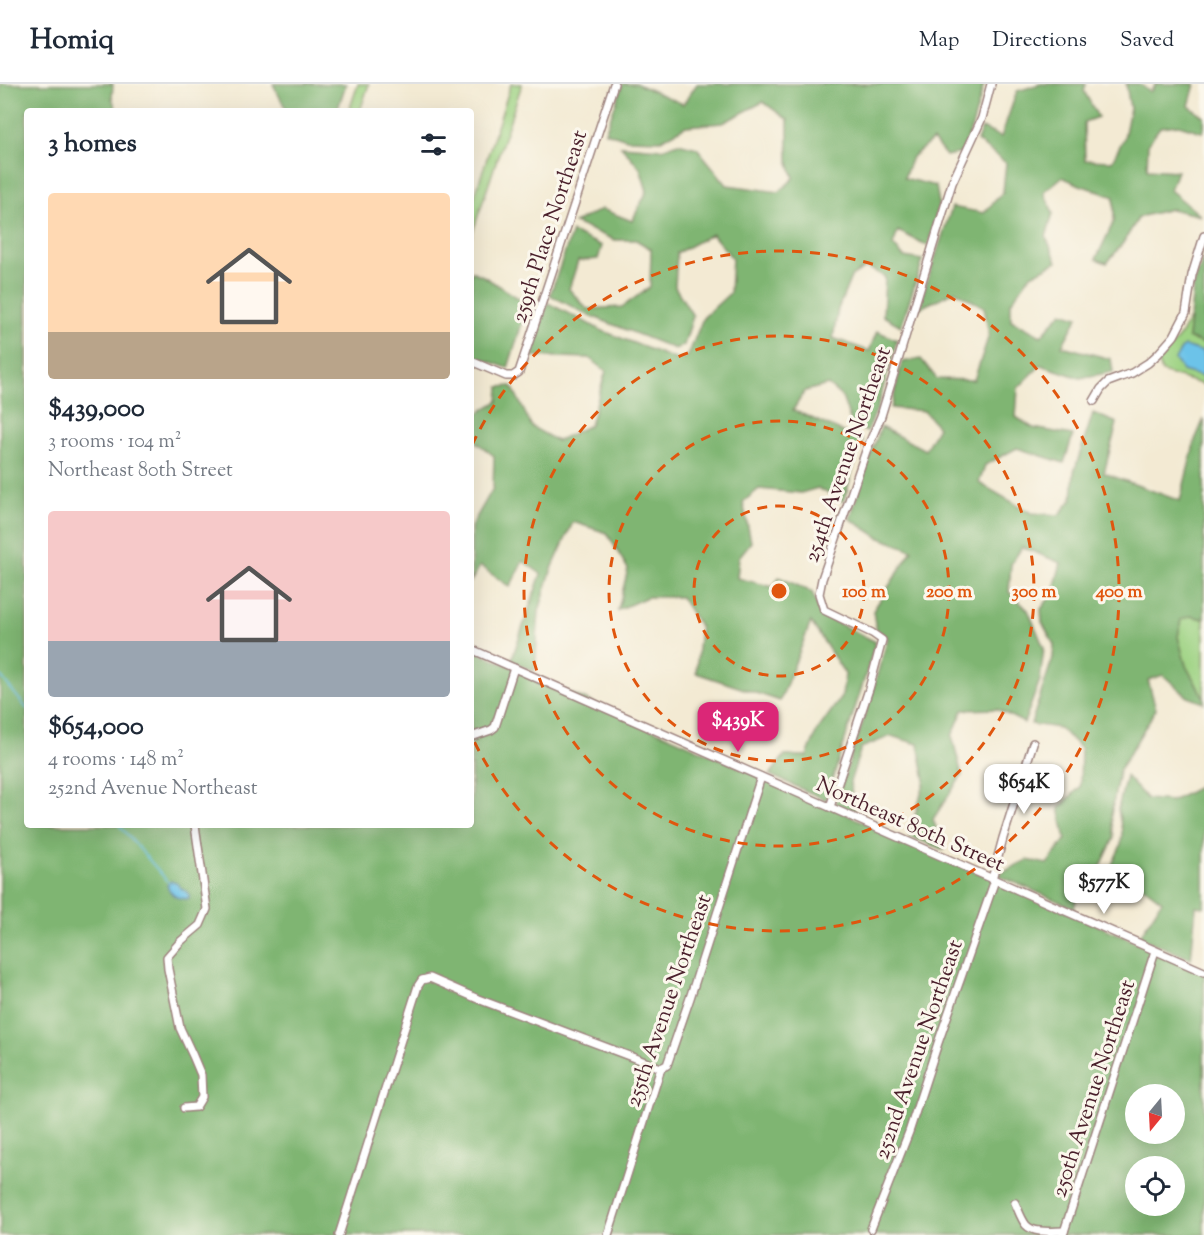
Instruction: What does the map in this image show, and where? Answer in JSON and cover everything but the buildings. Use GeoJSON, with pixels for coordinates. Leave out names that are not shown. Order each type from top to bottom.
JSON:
{"type":"FeatureCollection","features":[{"type":"Feature","properties":{"kind":"street","name":"259th Place Northeast"},"geometry":{"type":"LineString","coordinates":[[474,362],[506,376],[513,376],[519,372],[614,84]]}},
{"type":"Feature","properties":{"kind":"street","name":"254th Avenue Northeast"},"geometry":{"type":"LineString","coordinates":[[830,807],[869,689],[882,640],[824,610],[819,594],[822,579],[866,451],[881,416],[952,183],[982,118],[991,84]]}},
{"type":"Feature","properties":{"kind":"street"},"geometry":{"type":"LineString","coordinates":[[1095,400],[1108,382],[1132,373],[1148,363],[1174,336],[1186,313],[1192,275],[1204,236]]}},
{"type":"Feature","properties":{"kind":"street","name":"Northeast 80th Street"},"geometry":{"type":"LineString","coordinates":[[474,650],[1204,972]]}},
{"type":"Feature","properties":{"kind":"street"},"geometry":{"type":"LineString","coordinates":[[474,736],[495,727],[514,668]]}},
{"type":"Feature","properties":{"kind":"street","name":"252nd Avenue Northeast"},"geometry":{"type":"LineString","coordinates":[[871,1229],[909,1132],[994,879],[1003,838],[1033,743]]}},
{"type":"Feature","properties":{"kind":"street","name":"255th Avenue Northeast"},"geometry":{"type":"LineString","coordinates":[[608,1235],[661,1068],[667,1065],[761,777]]}},
{"type":"Feature","properties":{"kind":"street"},"geometry":{"type":"LineString","coordinates":[[184,1108],[195,1107],[202,1096],[201,1075],[180,1028],[167,957],[200,925],[207,909],[195,828]]}},
{"type":"Feature","properties":{"kind":"street","name":"250th Avenue Northeast"},"geometry":{"type":"LineString","coordinates":[[1063,1233],[1155,951]]}},
{"type":"Feature","properties":{"kind":"street"},"geometry":{"type":"LineString","coordinates":[[339,1235],[397,1050],[422,980],[430,978],[478,999],[661,1068]]}},
{"type":"Feature","properties":{"kind":"street"},"geometry":{"type":"LineString","coordinates":[[1015,1203],[1025,1224],[1030,1228],[1037,1231],[1063,1233]]}},
{"type":"Feature","properties":{"kind":"green space"},"geometry":{"type":"Polygon","coordinates":[[[0,84],[113,84],[112,98],[116,108],[24,108],[24,828],[474,828],[474,650],[1204,972],[1204,1235],[0,1235],[0,84]]]}},
{"type":"Feature","properties":{"kind":"green space"},"geometry":{"type":"Polygon","coordinates":[[[273,84],[346,84],[338,108],[285,108],[273,84]]]}},
{"type":"Feature","properties":{"kind":"green space"},"geometry":{"type":"Polygon","coordinates":[[[358,84],[369,84],[361,108],[350,108],[358,84]]]}},
{"type":"Feature","properties":{"kind":"green space"},"geometry":{"type":"Polygon","coordinates":[[[511,84],[522,84],[474,228],[474,198],[511,84]]]}},
{"type":"Feature","properties":{"kind":"green space"},"geometry":{"type":"Polygon","coordinates":[[[623,84],[637,84],[683,104],[697,84],[984,84],[972,127],[961,153],[946,156],[933,140],[912,157],[904,178],[936,186],[939,204],[928,246],[898,231],[893,245],[904,257],[923,260],[901,326],[883,316],[885,277],[867,267],[851,277],[838,309],[833,338],[869,351],[877,331],[897,340],[877,409],[867,432],[852,425],[842,397],[828,385],[805,391],[793,410],[863,441],[844,502],[818,488],[801,493],[759,489],[743,502],[751,542],[739,557],[737,578],[773,587],[779,577],[812,592],[821,615],[876,642],[826,800],[770,775],[784,756],[807,756],[817,731],[842,696],[845,674],[811,622],[780,701],[696,673],[700,627],[681,597],[647,597],[618,610],[628,569],[607,533],[573,522],[551,571],[539,611],[535,671],[511,661],[541,574],[523,561],[510,587],[480,566],[474,576],[474,522],[493,488],[494,456],[474,440],[474,414],[498,401],[499,387],[512,386],[532,427],[557,441],[590,425],[606,371],[589,358],[530,356],[548,303],[603,331],[677,360],[688,356],[703,318],[730,293],[732,258],[712,234],[677,253],[675,287],[693,316],[684,345],[675,349],[586,314],[550,295],[572,232],[602,246],[598,259],[578,261],[569,289],[587,309],[622,307],[650,287],[651,249],[636,240],[615,240],[574,223],[602,209],[632,221],[647,191],[640,168],[621,146],[662,149],[678,143],[697,148],[727,185],[779,192],[794,178],[788,160],[788,120],[763,102],[723,123],[686,126],[661,140],[627,139],[605,132],[623,84]]]}},
{"type":"Feature","properties":{"kind":"green space"},"geometry":{"type":"Polygon","coordinates":[[[1041,84],[1086,84],[1084,91],[1098,117],[1084,122],[1085,160],[1112,161],[1124,138],[1130,108],[1126,84],[1140,84],[1150,92],[1156,84],[1195,84],[1189,106],[1204,117],[1202,132],[1179,125],[1160,127],[1148,144],[1147,169],[1177,171],[1170,190],[1201,216],[1171,209],[1139,217],[1107,263],[1096,259],[1114,221],[1114,197],[1062,177],[1044,192],[1053,213],[1046,237],[1057,262],[1031,275],[1011,302],[1011,320],[1041,336],[1062,312],[1078,317],[1062,346],[1111,359],[1113,372],[1080,378],[1041,365],[1018,388],[1016,417],[1033,428],[1073,435],[1064,463],[1017,448],[985,465],[979,483],[1031,513],[1059,515],[1072,499],[1074,472],[1093,413],[1117,423],[1104,473],[1180,501],[1195,440],[1204,419],[1204,619],[1191,616],[1181,619],[1178,637],[1186,666],[1204,698],[1204,703],[1188,697],[1163,675],[1148,680],[1156,709],[1119,771],[1111,815],[1114,838],[1101,866],[1082,881],[1074,908],[997,875],[1027,860],[1047,864],[1066,839],[1059,808],[1080,787],[1081,748],[1059,728],[1031,724],[1053,657],[1054,645],[1042,622],[1041,609],[1053,593],[1061,563],[1022,547],[1011,564],[1009,592],[1028,610],[1044,648],[1040,680],[1024,723],[997,709],[963,710],[952,736],[962,775],[933,819],[944,850],[909,836],[925,780],[918,744],[891,736],[861,748],[850,782],[855,813],[835,804],[888,638],[876,630],[873,611],[912,550],[878,537],[850,519],[881,427],[925,450],[938,427],[924,411],[891,408],[902,362],[921,359],[937,379],[974,380],[989,335],[984,307],[955,291],[918,309],[952,207],[984,213],[1003,192],[1006,163],[977,141],[982,128],[1001,137],[1017,91],[1041,84]]]}},
{"type":"Feature","properties":{"kind":"green space"},"geometry":{"type":"Polygon","coordinates":[[[1204,255],[1204,344],[1188,338],[1193,288],[1204,255]]]}},
{"type":"Feature","properties":{"kind":"green space"},"geometry":{"type":"Polygon","coordinates":[[[474,272],[528,304],[508,368],[474,356],[474,272]]]}},
{"type":"Feature","properties":{"kind":"green space"},"geometry":{"type":"Polygon","coordinates":[[[1190,317],[1188,338],[1204,344],[1204,385],[1162,372],[1158,362],[1180,336],[1190,317]]]}},
{"type":"Feature","properties":{"kind":"green space"},"geometry":{"type":"Polygon","coordinates":[[[1191,616],[1204,619],[1204,698],[1186,666],[1178,637],[1181,619],[1191,616]]]}},
{"type":"Feature","properties":{"kind":"green space"},"geometry":{"type":"Polygon","coordinates":[[[1204,761],[1204,907],[1196,906],[1191,959],[1139,937],[1162,901],[1140,884],[1105,880],[1121,845],[1122,831],[1118,809],[1126,776],[1147,799],[1172,801],[1199,787],[1204,761]]]}},
{"type":"Feature","properties":{"kind":"water"},"geometry":{"type":"Polygon","coordinates":[[[1184,346],[1204,352],[1204,377],[1183,371],[1175,360],[1184,346]]]}},
{"type":"Feature","properties":{"kind":"water"},"geometry":{"type":"Polygon","coordinates":[[[171,881],[186,891],[189,899],[178,897],[170,892],[167,885],[171,881]]]}},
{"type":"Feature","properties":{"kind":"waterway"},"geometry":{"type":"LineString","coordinates":[[0,675],[24,705]]}},
{"type":"Feature","properties":{"kind":"waterway"},"geometry":{"type":"LineString","coordinates":[[122,828],[169,883]]}}]}
